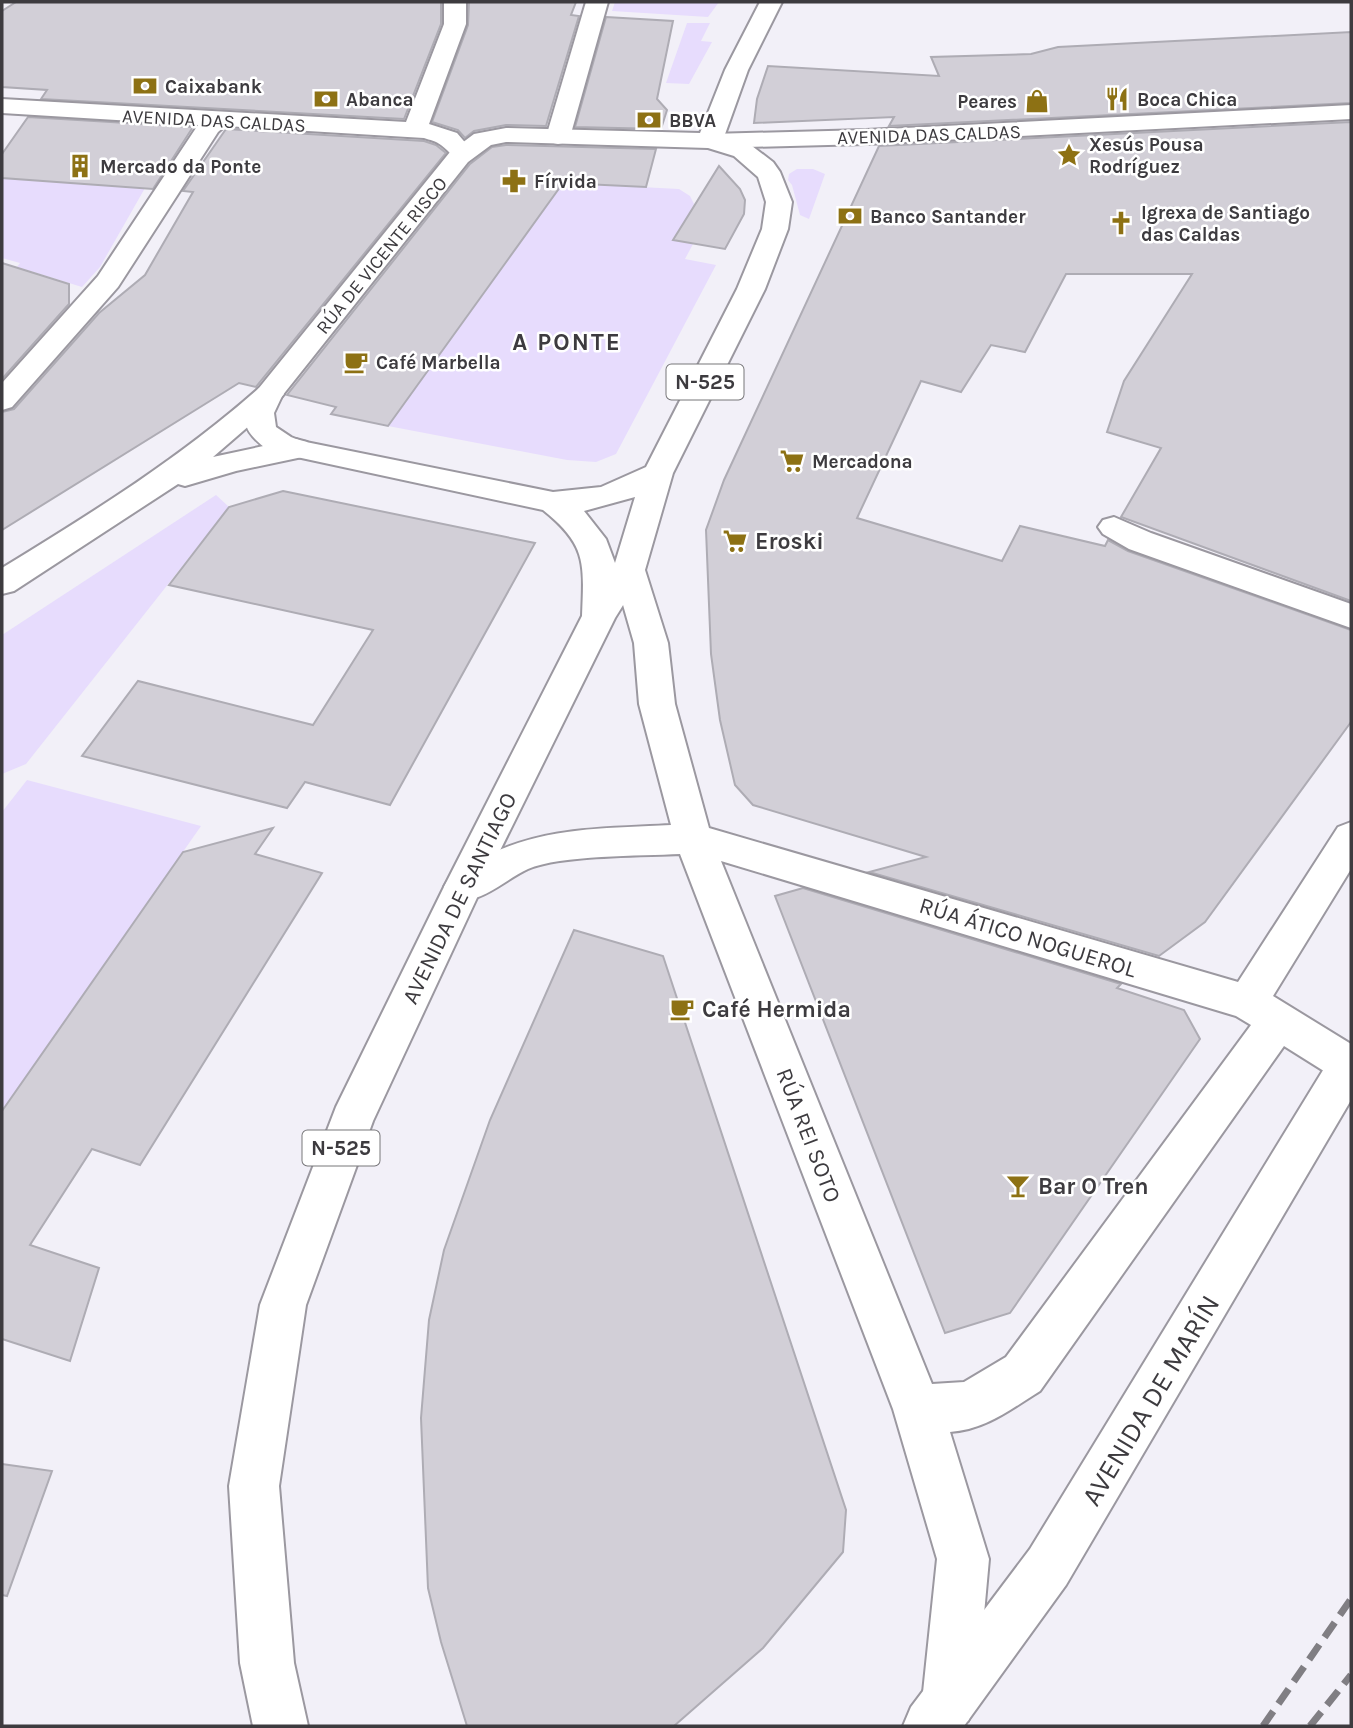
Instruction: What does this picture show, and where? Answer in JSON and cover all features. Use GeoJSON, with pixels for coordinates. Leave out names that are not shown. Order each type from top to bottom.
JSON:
{"type":"FeatureCollection","features":[{"type":"Feature","properties":{"kind":"main road"},"geometry":{"type":"LineString","coordinates":[[455,2],[454,23],[417,125],[422,131],[448,138],[462,153]]}},
{"type":"Feature","properties":{"kind":"main road"},"geometry":{"type":"LineString","coordinates":[[558,137],[597,2]]}},
{"type":"Feature","properties":{"kind":"main road"},"geometry":{"type":"LineString","coordinates":[[710,141],[733,76],[749,40],[771,2]]}},
{"type":"Feature","properties":{"kind":"main road","name":"AVENIDA DAS CALDAS"},"geometry":{"type":"LineString","coordinates":[[4,111],[422,131]]}},
{"type":"Feature","properties":{"kind":"main road","name":"AVENIDA DAS CALDAS"},"geometry":{"type":"LineString","coordinates":[[506,135],[710,141],[866,137],[1351,112]]}},
{"type":"Feature","properties":{"kind":"main road"},"geometry":{"type":"LineString","coordinates":[[2,401],[108,282],[211,125],[217,121]]}},
{"type":"Feature","properties":{"kind":"main road","name":"RÚA DE VICENTE RISCO"},"geometry":{"type":"LineString","coordinates":[[2,583],[154,488],[228,432],[269,394],[462,153],[483,139],[506,135]]}},
{"type":"Feature","properties":{"kind":"main road","name":"AVENIDA DE SANTIAGO"},"geometry":{"type":"LineString","coordinates":[[280,1726],[267,1663],[254,1486],[283,1305],[351,1121],[463,887],[599,616],[629,570],[658,474],[751,289],[778,214],[777,191],[764,167],[743,152],[710,141]]}},
{"type":"Feature","properties":{"kind":"main road","name":"RÚA DE VICENTE RISCO"},"geometry":{"type":"LineString","coordinates":[[269,394],[258,413],[258,424],[270,438],[296,449]]}},
{"type":"Feature","properties":{"kind":"main road"},"geometry":{"type":"LineString","coordinates":[[296,449],[553,502],[583,502],[613,496],[658,474]]}},
{"type":"Feature","properties":{"kind":"main road","name":"RÚA DE VICENTE RISCO"},"geometry":{"type":"LineString","coordinates":[[154,488],[231,462],[296,449]]}},
{"type":"Feature","properties":{"kind":"main road"},"geometry":{"type":"LineString","coordinates":[[553,502],[582,526],[596,548],[600,562],[599,616]]}},
{"type":"Feature","properties":{"kind":"main road"},"geometry":{"type":"LineString","coordinates":[[1114,527],[1140,541],[1351,617]]}},
{"type":"Feature","properties":{"kind":"main road","name":"RÚA REI SOTO"},"geometry":{"type":"LineString","coordinates":[[629,570],[652,643],[657,704],[693,838],[918,1409],[963,1559],[939,1714]]}},
{"type":"Feature","properties":{"kind":"main road"},"geometry":{"type":"LineString","coordinates":[[918,1409],[970,1406],[1023,1374],[1263,1011],[1351,837]]}},
{"type":"Feature","properties":{"kind":"main road"},"geometry":{"type":"LineString","coordinates":[[463,887],[519,856],[555,847],[693,838]]}},
{"type":"Feature","properties":{"kind":"main road","name":"RÚA ÁTICO NOGUEROL"},"geometry":{"type":"LineString","coordinates":[[693,838],[1263,1011],[1350,1064]]}},
{"type":"Feature","properties":{"kind":"main road","name":"AVENIDA DE MARÍN"},"geometry":{"type":"LineString","coordinates":[[939,1714],[1048,1567],[1085,1509],[1350,1064]]}},
{"type":"Feature","properties":{"kind":"shaded area"},"geometry":{"type":"Polygon","coordinates":[[[615,2],[719,2],[708,17],[612,11],[615,2]]]}},
{"type":"Feature","properties":{"kind":"shaded area"},"geometry":{"type":"Polygon","coordinates":[[[687,23],[710,23],[701,41],[712,42],[689,84],[666,83],[687,23]]]}},
{"type":"Feature","properties":{"kind":"shaded area"},"geometry":{"type":"Polygon","coordinates":[[[797,169],[813,169],[825,174],[809,219],[800,215],[792,185],[788,180],[789,174],[797,169]]]}},
{"type":"Feature","properties":{"kind":"shaded area"},"geometry":{"type":"Polygon","coordinates":[[[2,178],[145,188],[100,267],[82,287],[17,267],[20,263],[2,258],[2,178]]]}},
{"type":"Feature","properties":{"kind":"shaded area"},"geometry":{"type":"Polygon","coordinates":[[[563,183],[679,189],[690,196],[694,204],[675,240],[693,244],[685,259],[716,265],[616,454],[596,462],[567,460],[388,426],[563,183]]]}},
{"type":"Feature","properties":{"kind":"shaded area"},"geometry":{"type":"Polygon","coordinates":[[[216,495],[229,507],[26,764],[2,774],[2,635],[216,495]]]}},
{"type":"Feature","properties":{"kind":"shaded area"},"geometry":{"type":"Polygon","coordinates":[[[27,780],[201,826],[2,1111],[2,812],[27,780]]]}},
{"type":"Feature","properties":{"kind":"building"},"geometry":{"type":"Polygon","coordinates":[[[16,2],[441,2],[441,24],[404,119],[41,99],[47,90],[2,87],[2,11],[16,2]]]}},
{"type":"Feature","properties":{"kind":"building"},"geometry":{"type":"Polygon","coordinates":[[[469,2],[576,2],[571,15],[579,16],[546,126],[506,125],[474,131],[465,138],[458,130],[432,122],[468,25],[469,2]]]}},
{"type":"Feature","properties":{"kind":"building"},"geometry":{"type":"Polygon","coordinates":[[[606,17],[673,21],[657,99],[667,110],[661,129],[575,127],[606,17]]]}},
{"type":"Feature","properties":{"kind":"building"},"geometry":{"type":"Polygon","coordinates":[[[1351,32],[1351,103],[889,126],[894,117],[754,123],[757,99],[768,66],[939,76],[931,57],[1031,54],[1058,47],[1351,32]]]}},
{"type":"Feature","properties":{"kind":"building","name":"Mercado da Ponte"},"geometry":{"type":"Polygon","coordinates":[[[28,117],[193,127],[153,189],[2,178],[2,154],[28,117]]]}},
{"type":"Feature","properties":{"kind":"building"},"geometry":{"type":"Polygon","coordinates":[[[1351,122],[1351,601],[1121,517],[1161,448],[1107,432],[1124,381],[1192,274],[1066,274],[1025,352],[991,345],[961,392],[921,381],[857,518],[1002,561],[1020,526],[1105,546],[1108,540],[1128,551],[1351,630],[1351,722],[1205,922],[1159,956],[869,872],[926,857],[753,805],[735,785],[720,720],[711,654],[706,530],[724,480],[879,146],[1351,122]]]}},
{"type":"Feature","properties":{"kind":"building"},"geometry":{"type":"Polygon","coordinates":[[[226,129],[424,141],[436,145],[446,153],[256,387],[239,383],[2,530],[2,412],[14,409],[99,313],[145,275],[193,192],[183,191],[226,129]]]}},
{"type":"Feature","properties":{"kind":"building"},"geometry":{"type":"Polygon","coordinates":[[[506,145],[656,149],[646,187],[563,183],[388,426],[331,414],[336,407],[287,395],[470,164],[492,147],[506,145]]]}},
{"type":"Feature","properties":{"kind":"building"},"geometry":{"type":"Polygon","coordinates":[[[719,166],[740,189],[745,200],[744,214],[725,249],[673,240],[719,166]]]}},
{"type":"Feature","properties":{"kind":"building"},"geometry":{"type":"Polygon","coordinates":[[[2,263],[69,284],[69,304],[2,379],[2,263]]]}},
{"type":"Feature","properties":{"kind":"building"},"geometry":{"type":"Polygon","coordinates":[[[283,491],[535,543],[390,805],[305,782],[287,808],[82,756],[138,681],[313,725],[373,630],[169,585],[229,507],[283,491]]]}},
{"type":"Feature","properties":{"kind":"building"},"geometry":{"type":"Polygon","coordinates":[[[273,828],[255,854],[322,873],[140,1165],[92,1149],[30,1245],[99,1268],[70,1361],[2,1339],[2,1111],[183,852],[273,828]]]}},
{"type":"Feature","properties":{"kind":"building"},"geometry":{"type":"Polygon","coordinates":[[[803,888],[1121,984],[1117,988],[1184,1010],[1200,1039],[1010,1313],[945,1333],[775,896],[803,888]]]}},
{"type":"Feature","properties":{"kind":"building"},"geometry":{"type":"Polygon","coordinates":[[[574,930],[663,956],[846,1510],[843,1552],[763,1648],[674,1726],[467,1726],[441,1642],[428,1588],[421,1418],[429,1320],[444,1250],[490,1120],[574,930]]]}},
{"type":"Feature","properties":{"kind":"building"},"geometry":{"type":"Polygon","coordinates":[[[2,1464],[52,1471],[7,1596],[2,1595],[2,1464]]]}},
{"type":"Feature","properties":{"kind":"railway"},"geometry":{"type":"LineString","coordinates":[[1263,1726],[1351,1599]]}},
{"type":"Feature","properties":{"kind":"railway"},"geometry":{"type":"LineString","coordinates":[[1310,1726],[1351,1675]]}},
{"type":"Feature","properties":{"kind":"place","name":"Caixabank"},"geometry":{"type":"Point","coordinates":[145,86]}},
{"type":"Feature","properties":{"kind":"place","name":"Abanca"},"geometry":{"type":"Point","coordinates":[326,99]}},
{"type":"Feature","properties":{"kind":"place","name":"Boca Chica"},"geometry":{"type":"Point","coordinates":[1117,99]}},
{"type":"Feature","properties":{"kind":"place","name":"Peares"},"geometry":{"type":"Point","coordinates":[1037,101]}},
{"type":"Feature","properties":{"kind":"place","name":"BBVA"},"geometry":{"type":"Point","coordinates":[649,120]}},
{"type":"Feature","properties":{"kind":"place","name":"Xesús Pousa Rodríguez"},"geometry":{"type":"Point","coordinates":[1069,155]}},
{"type":"Feature","properties":{"kind":"place","name":"Mercado da Ponte"},"geometry":{"type":"Point","coordinates":[80,166]}},
{"type":"Feature","properties":{"kind":"place","name":"Fírvida"},"geometry":{"type":"Point","coordinates":[514,181]}},
{"type":"Feature","properties":{"kind":"place","name":"Banco Santander"},"geometry":{"type":"Point","coordinates":[850,216]}},
{"type":"Feature","properties":{"kind":"place","name":"Igrexa de Santiago das Caldas"},"geometry":{"type":"Point","coordinates":[1121,223]}},
{"type":"Feature","properties":{"kind":"place","name":"Café Marbella"},"geometry":{"type":"Point","coordinates":[356,362]}},
{"type":"Feature","properties":{"kind":"place","name":"Mercadona"},"geometry":{"type":"Point","coordinates":[792,461]}},
{"type":"Feature","properties":{"kind":"place","name":"Eroski"},"geometry":{"type":"Point","coordinates":[735,541]}},
{"type":"Feature","properties":{"kind":"place","name":"Café Hermida"},"geometry":{"type":"Point","coordinates":[682,1009]}},
{"type":"Feature","properties":{"kind":"place","name":"Bar O Tren"},"geometry":{"type":"Point","coordinates":[1018,1186]}},
{"type":"Feature","properties":{"kind":"district","name":"A PONTE"},"geometry":{"type":"Point","coordinates":[567,342]}}]}
